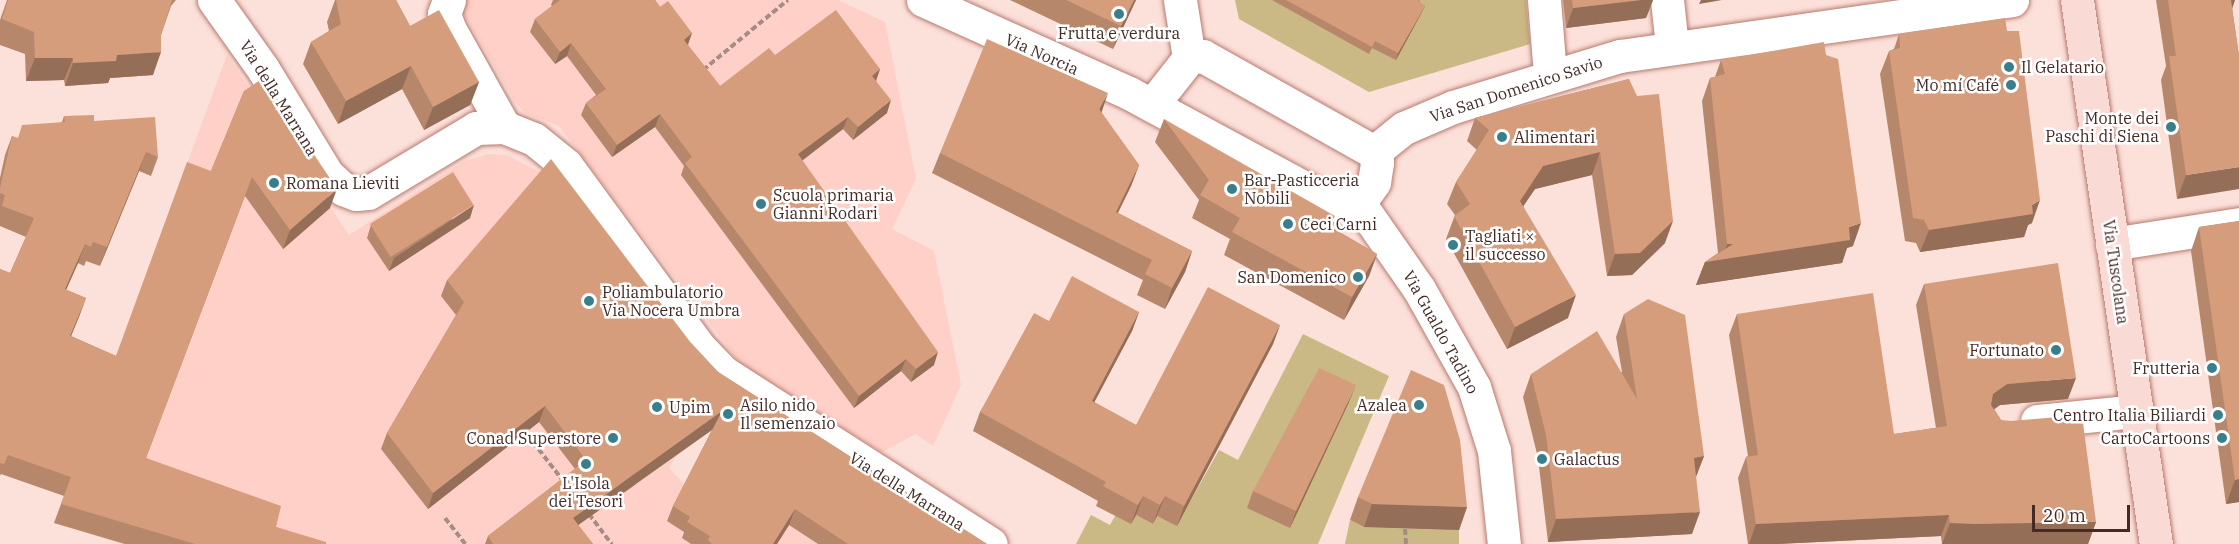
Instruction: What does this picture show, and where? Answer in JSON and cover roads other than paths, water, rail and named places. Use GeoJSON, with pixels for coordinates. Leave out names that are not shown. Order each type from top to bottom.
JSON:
{"type":"FeatureCollection","features":[{"type":"Feature","properties":{"kind":"main road","name":"Via Tuscolana"},"geometry":{"type":"LineString","coordinates":[[2077,0],[2156,544]]}},
{"type":"Feature","properties":{"kind":"street","name":"Via della Marrana"},"geometry":{"type":"LineString","coordinates":[[214,0],[263,69],[327,174],[349,193],[361,195],[374,190],[476,128],[504,127],[545,146],[566,165],[700,348],[723,372],[991,544]]}},
{"type":"Feature","properties":{"kind":"street"},"geometry":{"type":"LineString","coordinates":[[449,0],[444,14],[449,28],[504,127]]}},
{"type":"Feature","properties":{"kind":"street","name":"Via Norcia"},"geometry":{"type":"LineString","coordinates":[[923,0],[1156,107],[1336,205],[1359,203]]}},
{"type":"Feature","properties":{"kind":"street"},"geometry":{"type":"LineString","coordinates":[[1156,107],[1189,58],[1180,0]]}},
{"type":"Feature","properties":{"kind":"street"},"geometry":{"type":"LineString","coordinates":[[1544,0],[1550,75]]}},
{"type":"Feature","properties":{"kind":"street"},"geometry":{"type":"LineString","coordinates":[[1667,0],[1672,46]]}},
{"type":"Feature","properties":{"kind":"street","name":"Via San Domenico Savio"},"geometry":{"type":"LineString","coordinates":[[1374,152],[1414,122],[1550,75],[1672,46],[1845,12],[2012,0]]}},
{"type":"Feature","properties":{"kind":"street"},"geometry":{"type":"LineString","coordinates":[[1189,58],[1210,59],[1374,152],[1378,171],[1369,192],[1359,203]]}},
{"type":"Feature","properties":{"kind":"street","name":"Via Gualdo Tadino"},"geometry":{"type":"LineString","coordinates":[[1359,203],[1419,289],[1474,387],[1494,451],[1504,544]]}},
{"type":"Feature","properties":{"kind":"street"},"geometry":{"type":"LineString","coordinates":[[2112,243],[2239,224]]}},
{"type":"Feature","properties":{"kind":"street"},"geometry":{"type":"LineString","coordinates":[[2002,424],[2137,411]]}},
{"type":"Feature","properties":{"kind":"place","name":"Frutta e verdura"},"geometry":{"type":"Point","coordinates":[1119,14]}},
{"type":"Feature","properties":{"kind":"place","name":"Il Gelatario"},"geometry":{"type":"Point","coordinates":[2009,67]}},
{"type":"Feature","properties":{"kind":"place","name":"Mo mí Café"},"geometry":{"type":"Point","coordinates":[2011,85]}},
{"type":"Feature","properties":{"kind":"place","name":"Monte dei Paschi di Siena"},"geometry":{"type":"Point","coordinates":[2171,127]}},
{"type":"Feature","properties":{"kind":"place","name":"Alimentari"},"geometry":{"type":"Point","coordinates":[1502,137]}},
{"type":"Feature","properties":{"kind":"place","name":"Romana Lieviti"},"geometry":{"type":"Point","coordinates":[274,183]}},
{"type":"Feature","properties":{"kind":"place","name":"Bar-Pasticceria Nobili"},"geometry":{"type":"Point","coordinates":[1232,189]}},
{"type":"Feature","properties":{"kind":"place","name":"Scuola primaria Gianni Rodari"},"geometry":{"type":"Point","coordinates":[761,204]}},
{"type":"Feature","properties":{"kind":"place","name":"Ceci Carni"},"geometry":{"type":"Point","coordinates":[1288,224]}},
{"type":"Feature","properties":{"kind":"place","name":"Tagliati × il successo"},"geometry":{"type":"Point","coordinates":[1453,245]}},
{"type":"Feature","properties":{"kind":"place","name":"San Domenico"},"geometry":{"type":"Point","coordinates":[1358,277]}},
{"type":"Feature","properties":{"kind":"place","name":"Poliambulatorio Via Nocera Umbra"},"geometry":{"type":"Point","coordinates":[589,301]}},
{"type":"Feature","properties":{"kind":"place","name":"Fortunato"},"geometry":{"type":"Point","coordinates":[2056,350]}},
{"type":"Feature","properties":{"kind":"place","name":"Frutteria"},"geometry":{"type":"Point","coordinates":[2212,368]}},
{"type":"Feature","properties":{"kind":"place","name":"Azalea"},"geometry":{"type":"Point","coordinates":[1419,405]}},
{"type":"Feature","properties":{"kind":"place","name":"Upim"},"geometry":{"type":"Point","coordinates":[657,407]}},
{"type":"Feature","properties":{"kind":"place","name":"Asilo nido Il semenzaio"},"geometry":{"type":"Point","coordinates":[728,414]}},
{"type":"Feature","properties":{"kind":"place","name":"Centro Italia Biliardi"},"geometry":{"type":"Point","coordinates":[2218,415]}},
{"type":"Feature","properties":{"kind":"place","name":"Conad Superstore"},"geometry":{"type":"Point","coordinates":[613,438]}},
{"type":"Feature","properties":{"kind":"place","name":"CartoCartoons"},"geometry":{"type":"Point","coordinates":[2222,438]}},
{"type":"Feature","properties":{"kind":"place","name":"Galactus"},"geometry":{"type":"Point","coordinates":[1542,459]}},
{"type":"Feature","properties":{"kind":"place","name":"L'Isola dei Tesori"},"geometry":{"type":"Point","coordinates":[586,464]}}]}
